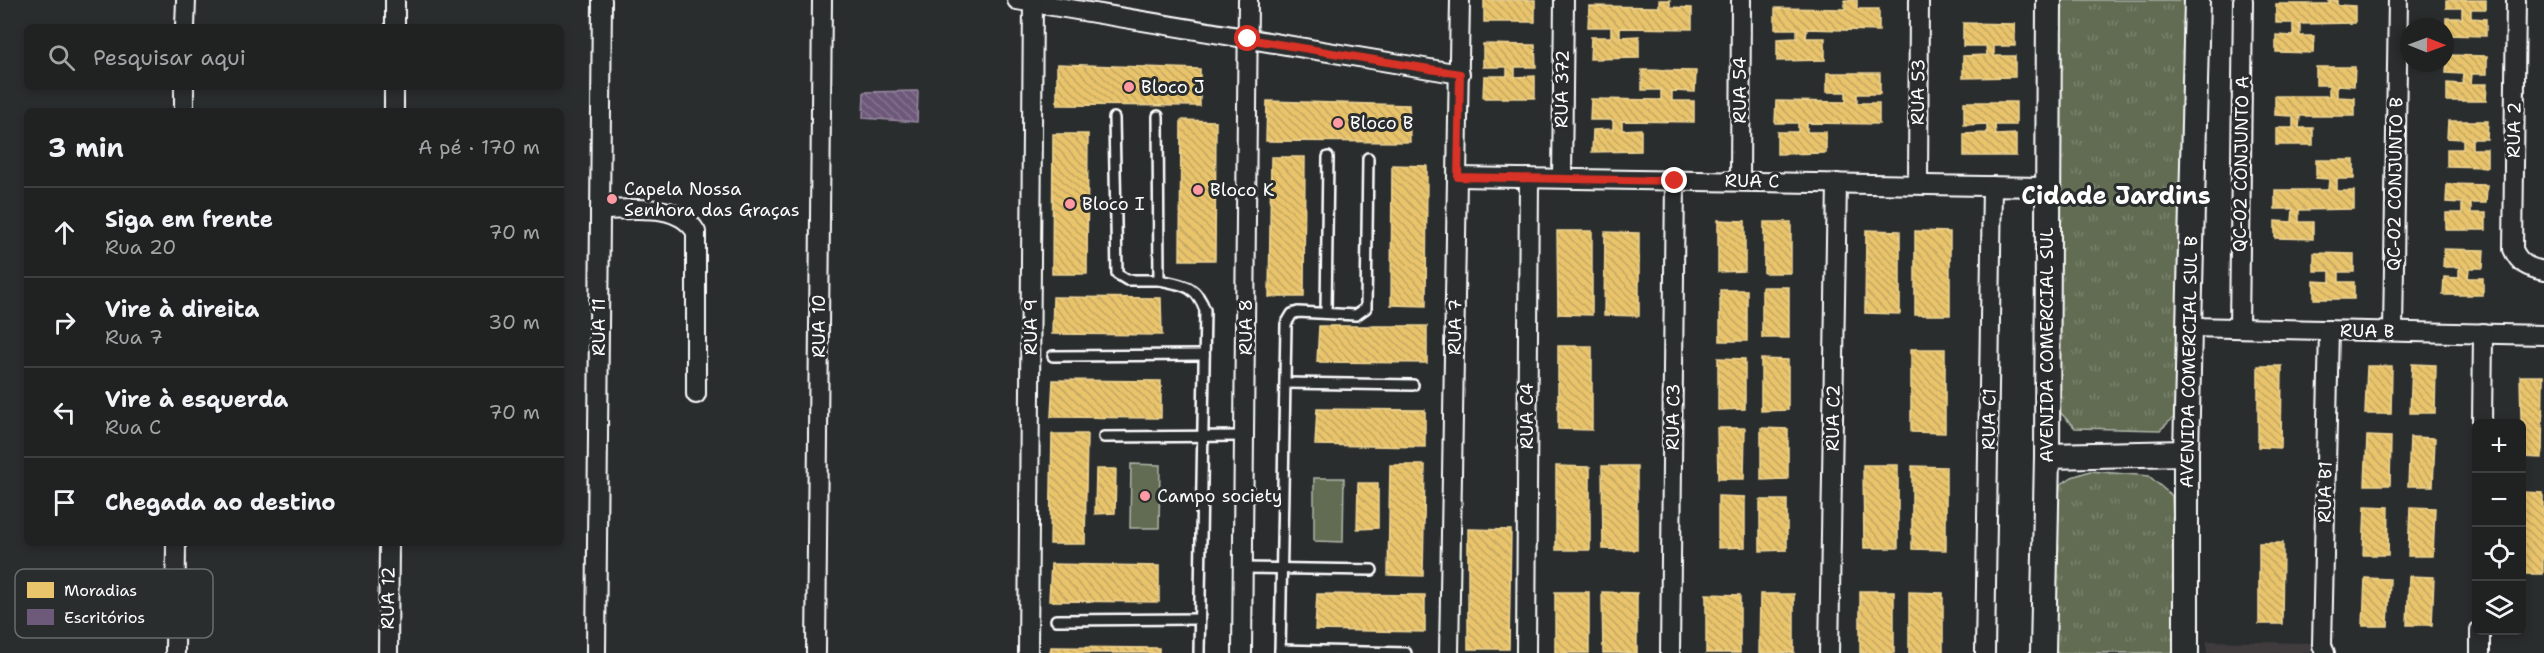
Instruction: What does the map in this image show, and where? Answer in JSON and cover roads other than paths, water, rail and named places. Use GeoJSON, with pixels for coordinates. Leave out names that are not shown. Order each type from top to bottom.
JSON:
{"type":"FeatureCollection","features":[{"type":"Feature","properties":{"kind":"street"},"geometry":{"type":"LineString","coordinates":[[185,24],[186,0]]}},
{"type":"Feature","properties":{"kind":"street"},"geometry":{"type":"LineString","coordinates":[[395,0],[395,24]]}},
{"type":"Feature","properties":{"kind":"street","name":"RUA 11"},"geometry":{"type":"LineString","coordinates":[[596,653],[602,0]]}},
{"type":"Feature","properties":{"kind":"street","name":"RUA 10"},"geometry":{"type":"LineString","coordinates":[[816,653],[822,0]]}},
{"type":"Feature","properties":{"kind":"street","name":"RUA 8"},"geometry":{"type":"LineString","coordinates":[[1242,653],[1248,0]]}},
{"type":"Feature","properties":{"kind":"street","name":"RUA 7"},"geometry":{"type":"LineString","coordinates":[[1449,653],[1460,0]]}},
{"type":"Feature","properties":{"kind":"street","name":"RUA 372"},"geometry":{"type":"LineString","coordinates":[[1562,178],[1564,0]]}},
{"type":"Feature","properties":{"kind":"street","name":"RUA 54"},"geometry":{"type":"LineString","coordinates":[[1740,181],[1741,0]]}},
{"type":"Feature","properties":{"kind":"street","name":"RUA 53"},"geometry":{"type":"LineString","coordinates":[[1918,184],[1919,0]]}},
{"type":"Feature","properties":{"kind":"street","name":"AVENIDA COMERCIAL SUL"},"geometry":{"type":"LineString","coordinates":[[2043,653],[2047,456],[2049,0]]}},
{"type":"Feature","properties":{"kind":"street","name":"AVENIDA COMERCIAL SUL B"},"geometry":{"type":"LineString","coordinates":[[2186,653],[2186,453],[2197,0]]}},
{"type":"Feature","properties":{"kind":"street","name":"QC-02 CONJUNTO A"},"geometry":{"type":"LineString","coordinates":[[2238,328],[2243,0]]}},
{"type":"Feature","properties":{"kind":"street","name":"QC-02 CONJUNTO B"},"geometry":{"type":"LineString","coordinates":[[2393,331],[2398,0]]}},
{"type":"Feature","properties":{"kind":"street","name":"RUA 2"},"geometry":{"type":"LineString","coordinates":[[2516,0],[2512,238],[2517,258],[2532,268],[2544,271]]}},
{"type":"Feature","properties":{"kind":"street"},"geometry":{"type":"LineString","coordinates":[[1028,1],[1460,74]]}},
{"type":"Feature","properties":{"kind":"street","name":"RUA 9"},"geometry":{"type":"LineString","coordinates":[[1028,1],[1028,653]]}},
{"type":"Feature","properties":{"kind":"street"},"geometry":{"type":"LineString","coordinates":[[184,90],[184,108]]}},
{"type":"Feature","properties":{"kind":"street"},"geometry":{"type":"LineString","coordinates":[[394,90],[394,108]]}},
{"type":"Feature","properties":{"kind":"street","name":"RUA C"},"geometry":{"type":"LineString","coordinates":[[1458,177],[2047,187]]}},
{"type":"Feature","properties":{"kind":"street","name":"RUA C4"},"geometry":{"type":"LineString","coordinates":[[1526,653],[1529,178]]}},
{"type":"Feature","properties":{"kind":"street","name":"RUA C3"},"geometry":{"type":"LineString","coordinates":[[1670,653],[1675,181]]}},
{"type":"Feature","properties":{"kind":"street","name":"RUA C2"},"geometry":{"type":"LineString","coordinates":[[1829,653],[1837,183]]}},
{"type":"Feature","properties":{"kind":"street","name":"RUA C1"},"geometry":{"type":"LineString","coordinates":[[1985,653],[1992,186]]}},
{"type":"Feature","properties":{"kind":"street"},"geometry":{"type":"LineString","coordinates":[[600,210],[651,210],[675,213],[690,221],[696,232],[696,394]]}},
{"type":"Feature","properties":{"kind":"street","name":"RUA B"},"geometry":{"type":"LineString","coordinates":[[2190,327],[2544,335]]}},
{"type":"Feature","properties":{"kind":"street","name":"RUA B1"},"geometry":{"type":"LineString","coordinates":[[2325,653],[2322,645],[2329,330]]}},
{"type":"Feature","properties":{"kind":"street"},"geometry":{"type":"LineString","coordinates":[[2482,419],[2483,333]]}},
{"type":"Feature","properties":{"kind":"street"},"geometry":{"type":"LineString","coordinates":[[2047,456],[2186,453]]}},
{"type":"Feature","properties":{"kind":"street"},"geometry":{"type":"LineString","coordinates":[[176,546],[176,569]]}},
{"type":"Feature","properties":{"kind":"street","name":"RUA 12"},"geometry":{"type":"LineString","coordinates":[[388,653],[389,546]]}},
{"type":"Feature","properties":{"kind":"street"},"geometry":{"type":"LineString","coordinates":[[2480,635],[2480,653]]}},
{"type":"Feature","properties":{"kind":"street"},"geometry":{"type":"LineString","coordinates":[[175,638],[175,653]]}},
{"type":"Feature","properties":{"kind":"lane"},"geometry":{"type":"LineString","coordinates":[[1158,117],[1159,280]]}},
{"type":"Feature","properties":{"kind":"lane"},"geometry":{"type":"LineString","coordinates":[[1114,118],[1117,274],[1127,280],[1159,280],[1190,287],[1200,296],[1205,310],[1199,653]]}},
{"type":"Feature","properties":{"kind":"lane"},"geometry":{"type":"LineString","coordinates":[[1326,313],[1328,157]]}},
{"type":"Feature","properties":{"kind":"lane"},"geometry":{"type":"LineString","coordinates":[[1368,158],[1366,308],[1356,315],[1298,312],[1288,318],[1280,651],[1406,653]]}},
{"type":"Feature","properties":{"kind":"lane"},"geometry":{"type":"LineString","coordinates":[[1053,356],[1204,355]]}},
{"type":"Feature","properties":{"kind":"lane"},"geometry":{"type":"LineString","coordinates":[[1286,383],[1413,385]]}},
{"type":"Feature","properties":{"kind":"lane"},"geometry":{"type":"LineString","coordinates":[[1104,437],[1245,436]]}},
{"type":"Feature","properties":{"kind":"lane"},"geometry":{"type":"LineString","coordinates":[[1244,568],[1372,570]]}},
{"type":"Feature","properties":{"kind":"lane"},"geometry":{"type":"LineString","coordinates":[[1056,620],[1199,619]]}},
{"type":"Feature","properties":{"kind":"place","name":"Bloco J"},"geometry":{"type":"Point","coordinates":[1129,87]}},
{"type":"Feature","properties":{"kind":"place","name":"Bloco B"},"geometry":{"type":"Point","coordinates":[1338,123]}},
{"type":"Feature","properties":{"kind":"place","name":"Bloco K"},"geometry":{"type":"Point","coordinates":[1198,190]}},
{"type":"Feature","properties":{"kind":"place","name":"Capela Nossa Senhora das Graças"},"geometry":{"type":"Point","coordinates":[612,199]}},
{"type":"Feature","properties":{"kind":"place","name":"Bloco I"},"geometry":{"type":"Point","coordinates":[1070,204]}},
{"type":"Feature","properties":{"kind":"place","name":"Campo society"},"geometry":{"type":"Point","coordinates":[1145,496]}},
{"type":"Feature","properties":{"kind":"district","name":"Cidade Jardins"},"geometry":{"type":"Point","coordinates":[2116,196]}}]}
